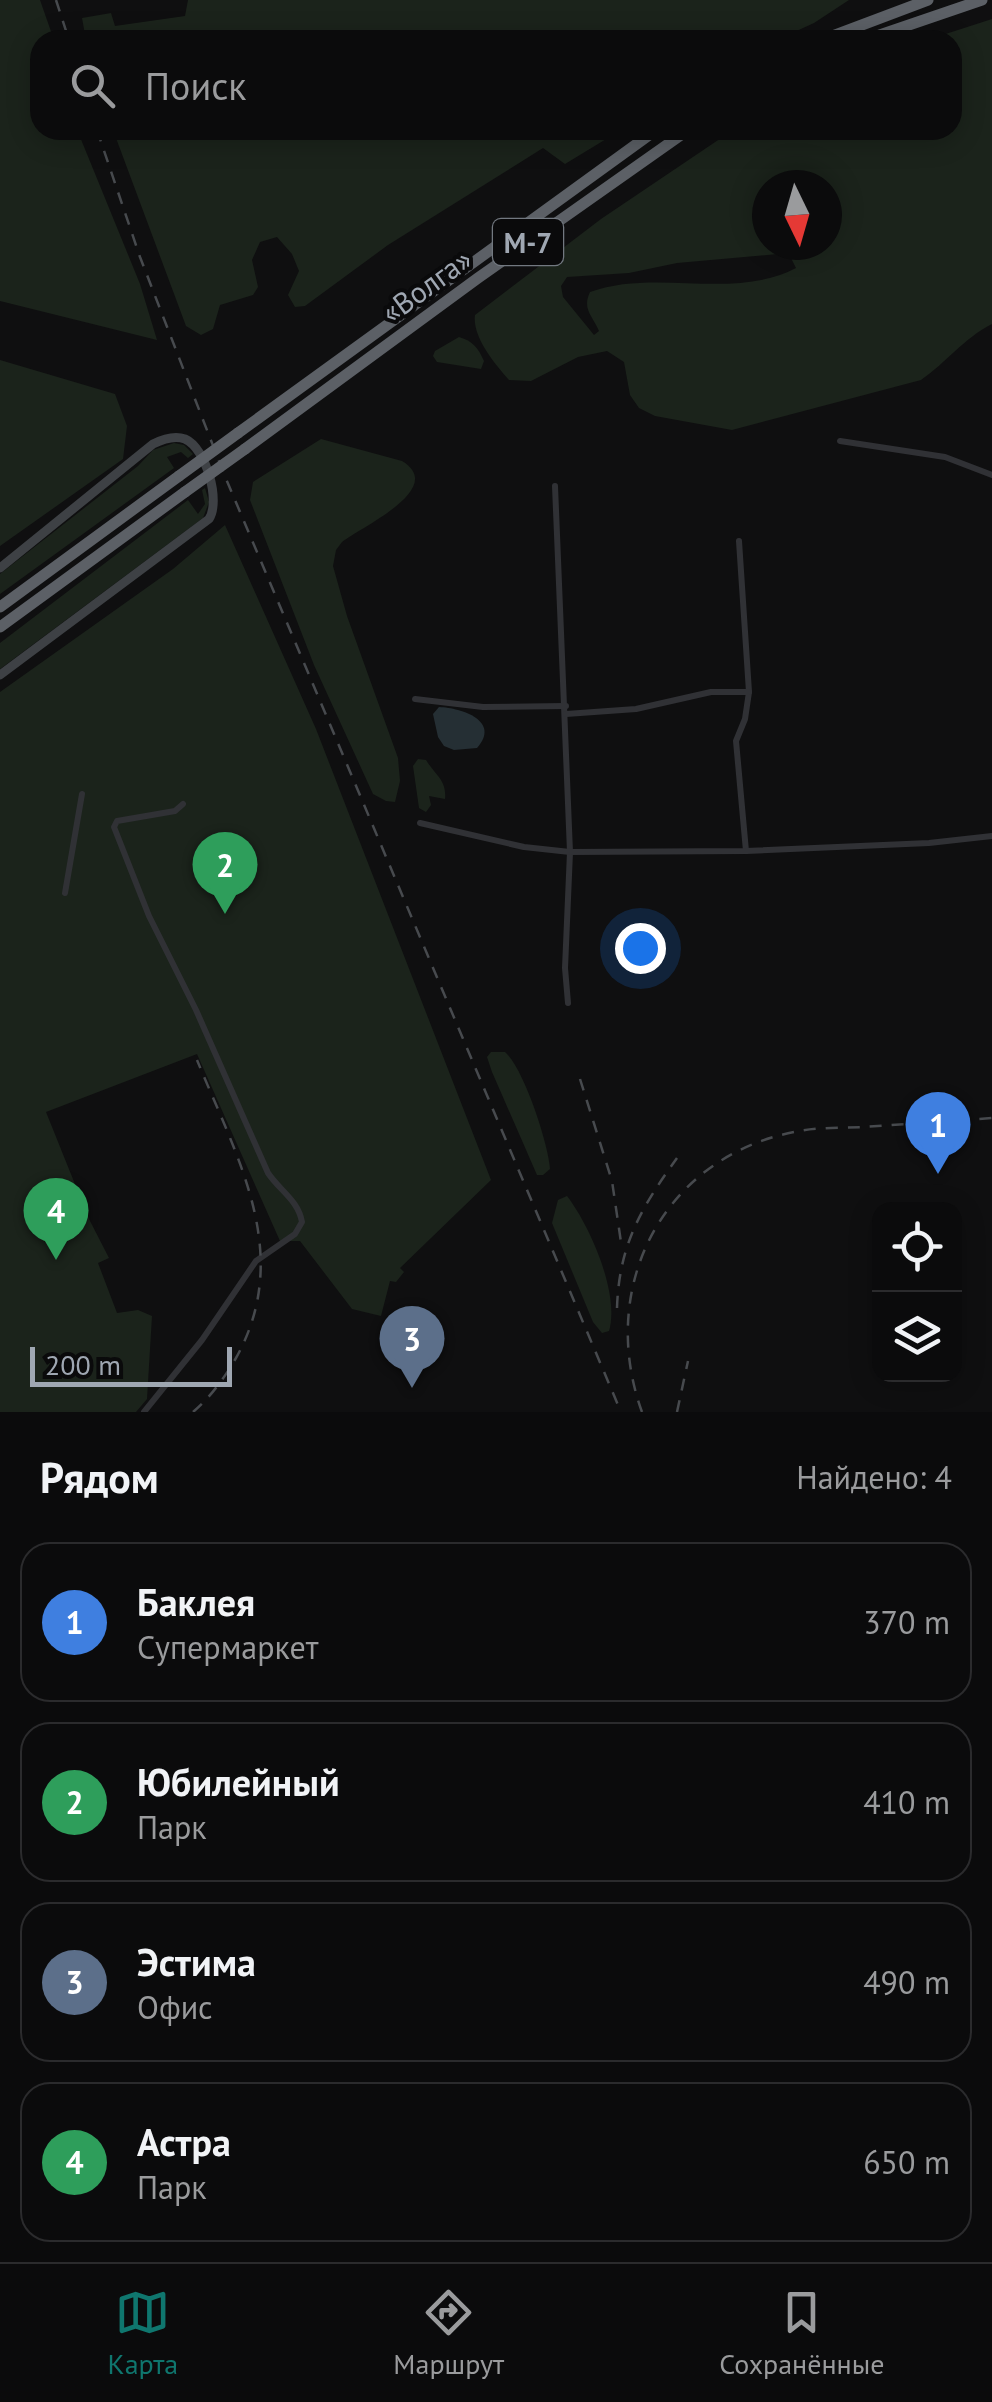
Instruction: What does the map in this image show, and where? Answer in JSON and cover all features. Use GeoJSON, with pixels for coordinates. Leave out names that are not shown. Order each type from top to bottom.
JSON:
{"type":"FeatureCollection","features":[{"type":"Feature","properties":{"kind":"highway"},"geometry":{"type":"LineString","coordinates":[[848,30],[928,0]]}},
{"type":"Feature","properties":{"kind":"highway"},"geometry":{"type":"LineString","coordinates":[[895,30],[982,0]]}},
{"type":"Feature","properties":{"kind":"highway","name":"«Волга»"},"geometry":{"type":"LineString","coordinates":[[0,607],[642,140]]}},
{"type":"Feature","properties":{"kind":"highway","name":"«Волга»"},"geometry":{"type":"LineString","coordinates":[[0,627],[674,140]]}},
{"type":"Feature","properties":{"kind":"main road"},"geometry":{"type":"LineString","coordinates":[[0,568],[154,444],[166,438],[180,438],[198,452],[216,500],[209,519],[0,675]]}},
{"type":"Feature","properties":{"kind":"street"},"geometry":{"type":"LineString","coordinates":[[840,441],[945,457],[992,475]]}},
{"type":"Feature","properties":{"kind":"street"},"geometry":{"type":"LineString","coordinates":[[556,486],[570,852],[565,968],[568,1003]]}},
{"type":"Feature","properties":{"kind":"street"},"geometry":{"type":"LineString","coordinates":[[739,540],[750,692],[736,741],[746,852]]}},
{"type":"Feature","properties":{"kind":"street"},"geometry":{"type":"LineString","coordinates":[[415,699],[483,707],[636,709],[704,693],[750,692]]}},
{"type":"Feature","properties":{"kind":"street"},"geometry":{"type":"LineString","coordinates":[[65,894],[82,794]]}},
{"type":"Feature","properties":{"kind":"street"},"geometry":{"type":"LineString","coordinates":[[144,1412],[202,1340],[256,1261],[295,1234],[302,1222],[294,1200],[280,1192],[268,1174],[143,901],[114,826],[175,810],[183,804]]}},
{"type":"Feature","properties":{"kind":"street"},"geometry":{"type":"LineString","coordinates":[[420,823],[524,847],[570,852],[746,852],[930,844],[992,836]]}},
{"type":"Feature","properties":{"kind":"shaded area"},"geometry":{"type":"Polygon","coordinates":[[[0,0],[40,0],[50,30],[30,30],[30,140],[81,140],[140,284],[157,340],[0,301],[0,0]]]}},
{"type":"Feature","properties":{"kind":"shaded area"},"geometry":{"type":"Polygon","coordinates":[[[188,0],[849,0],[799,30],[84,30],[82,18],[111,13],[115,26],[185,16],[188,0]]]}},
{"type":"Feature","properties":{"kind":"shaded area"},"geometry":{"type":"Polygon","coordinates":[[[992,19],[992,324],[921,380],[732,430],[655,416],[639,408],[630,395],[624,362],[607,351],[578,357],[531,381],[509,380],[481,341],[475,315],[601,219],[718,140],[962,140],[962,30],[958,30],[992,19]]]}},
{"type":"Feature","properties":{"kind":"shaded area"},"geometry":{"type":"Polygon","coordinates":[[[117,140],[605,140],[565,164],[543,148],[388,245],[305,306],[295,307],[288,295],[299,271],[292,254],[277,237],[260,242],[252,260],[258,287],[253,295],[220,305],[213,329],[201,335],[186,326],[117,140]]]}},
{"type":"Feature","properties":{"kind":"shaded area"},"geometry":{"type":"Polygon","coordinates":[[[459,337],[477,349],[484,361],[481,369],[437,362],[435,351],[459,337]]]}},
{"type":"Feature","properties":{"kind":"shaded area"},"geometry":{"type":"Polygon","coordinates":[[[0,360],[115,394],[127,426],[123,459],[0,546],[0,360]]]}},
{"type":"Feature","properties":{"kind":"shaded area"},"geometry":{"type":"Polygon","coordinates":[[[321,439],[402,461],[413,472],[415,483],[408,494],[397,506],[342,542],[333,566],[398,758],[400,781],[395,802],[373,794],[314,665],[250,500],[253,482],[321,439]]]}},
{"type":"Feature","properties":{"kind":"shaded area"},"geometry":{"type":"Polygon","coordinates":[[[174,443],[184,445],[193,454],[188,458],[181,452],[167,457],[174,468],[0,594],[0,574],[153,450],[174,443]]]}},
{"type":"Feature","properties":{"kind":"shaded area"},"geometry":{"type":"Polygon","coordinates":[[[205,488],[209,502],[203,518],[0,669],[0,643],[188,500],[198,514],[205,504],[205,488]]]}},
{"type":"Feature","properties":{"kind":"shaded area"},"geometry":{"type":"Polygon","coordinates":[[[225,525],[316,729],[491,1180],[400,1268],[404,1272],[396,1282],[390,1281],[381,1316],[352,1309],[300,1241],[280,1241],[197,1054],[46,1112],[109,1258],[98,1263],[117,1313],[138,1310],[152,1316],[147,1399],[136,1412],[0,1412],[0,692],[173,569],[225,525]]]}},
{"type":"Feature","properties":{"kind":"shaded area"},"geometry":{"type":"Polygon","coordinates":[[[439,707],[467,713],[482,723],[483,739],[477,748],[454,750],[444,746],[433,714],[439,707]]]}},
{"type":"Feature","properties":{"kind":"shaded area"},"geometry":{"type":"Polygon","coordinates":[[[418,759],[426,760],[445,792],[445,799],[429,796],[431,805],[426,812],[419,808],[413,766],[418,759]]]}},
{"type":"Feature","properties":{"kind":"shaded area"},"geometry":{"type":"Polygon","coordinates":[[[491,1052],[505,1052],[527,1090],[548,1157],[550,1169],[543,1175],[537,1175],[492,1072],[487,1057],[491,1052]]]}},
{"type":"Feature","properties":{"kind":"shaded area"},"geometry":{"type":"Polygon","coordinates":[[[567,1196],[585,1225],[607,1280],[611,1316],[609,1331],[602,1333],[593,1322],[552,1223],[558,1200],[567,1196]]]}},
{"type":"Feature","properties":{"kind":"railway"},"geometry":{"type":"LineString","coordinates":[[56,0],[66,30]]}},
{"type":"Feature","properties":{"kind":"railway"},"geometry":{"type":"LineString","coordinates":[[100,140],[140,257],[224,474],[621,1412]]}},
{"type":"Feature","properties":{"kind":"railway"},"geometry":{"type":"LineString","coordinates":[[193,1412],[217,1387],[236,1358],[253,1319],[260,1281],[260,1244],[253,1207],[197,1060]]}},
{"type":"Feature","properties":{"kind":"railway"},"geometry":{"type":"LineString","coordinates":[[580,1079],[612,1181],[622,1249]]}},
{"type":"Feature","properties":{"kind":"railway"},"geometry":{"type":"LineString","coordinates":[[642,1412],[630,1365],[628,1320],[636,1276],[652,1235],[676,1199],[708,1169],[748,1146],[802,1130],[992,1118]]}},
{"type":"Feature","properties":{"kind":"railway"},"geometry":{"type":"LineString","coordinates":[[617,1308],[622,1265],[634,1228],[677,1158]]}},
{"type":"Feature","properties":{"kind":"railway"},"geometry":{"type":"LineString","coordinates":[[677,1412],[688,1361]]}},
{"type":"Feature","properties":{"kind":"place","name":"Юбилейный"},"geometry":{"type":"Point","coordinates":[225,914]}},
{"type":"Feature","properties":{"kind":"place","name":"Баклея"},"geometry":{"type":"Point","coordinates":[938,1174]}},
{"type":"Feature","properties":{"kind":"place","name":"Астра"},"geometry":{"type":"Point","coordinates":[56,1260]}},
{"type":"Feature","properties":{"kind":"place","name":"Эстима"},"geometry":{"type":"Point","coordinates":[412,1388]}}]}
